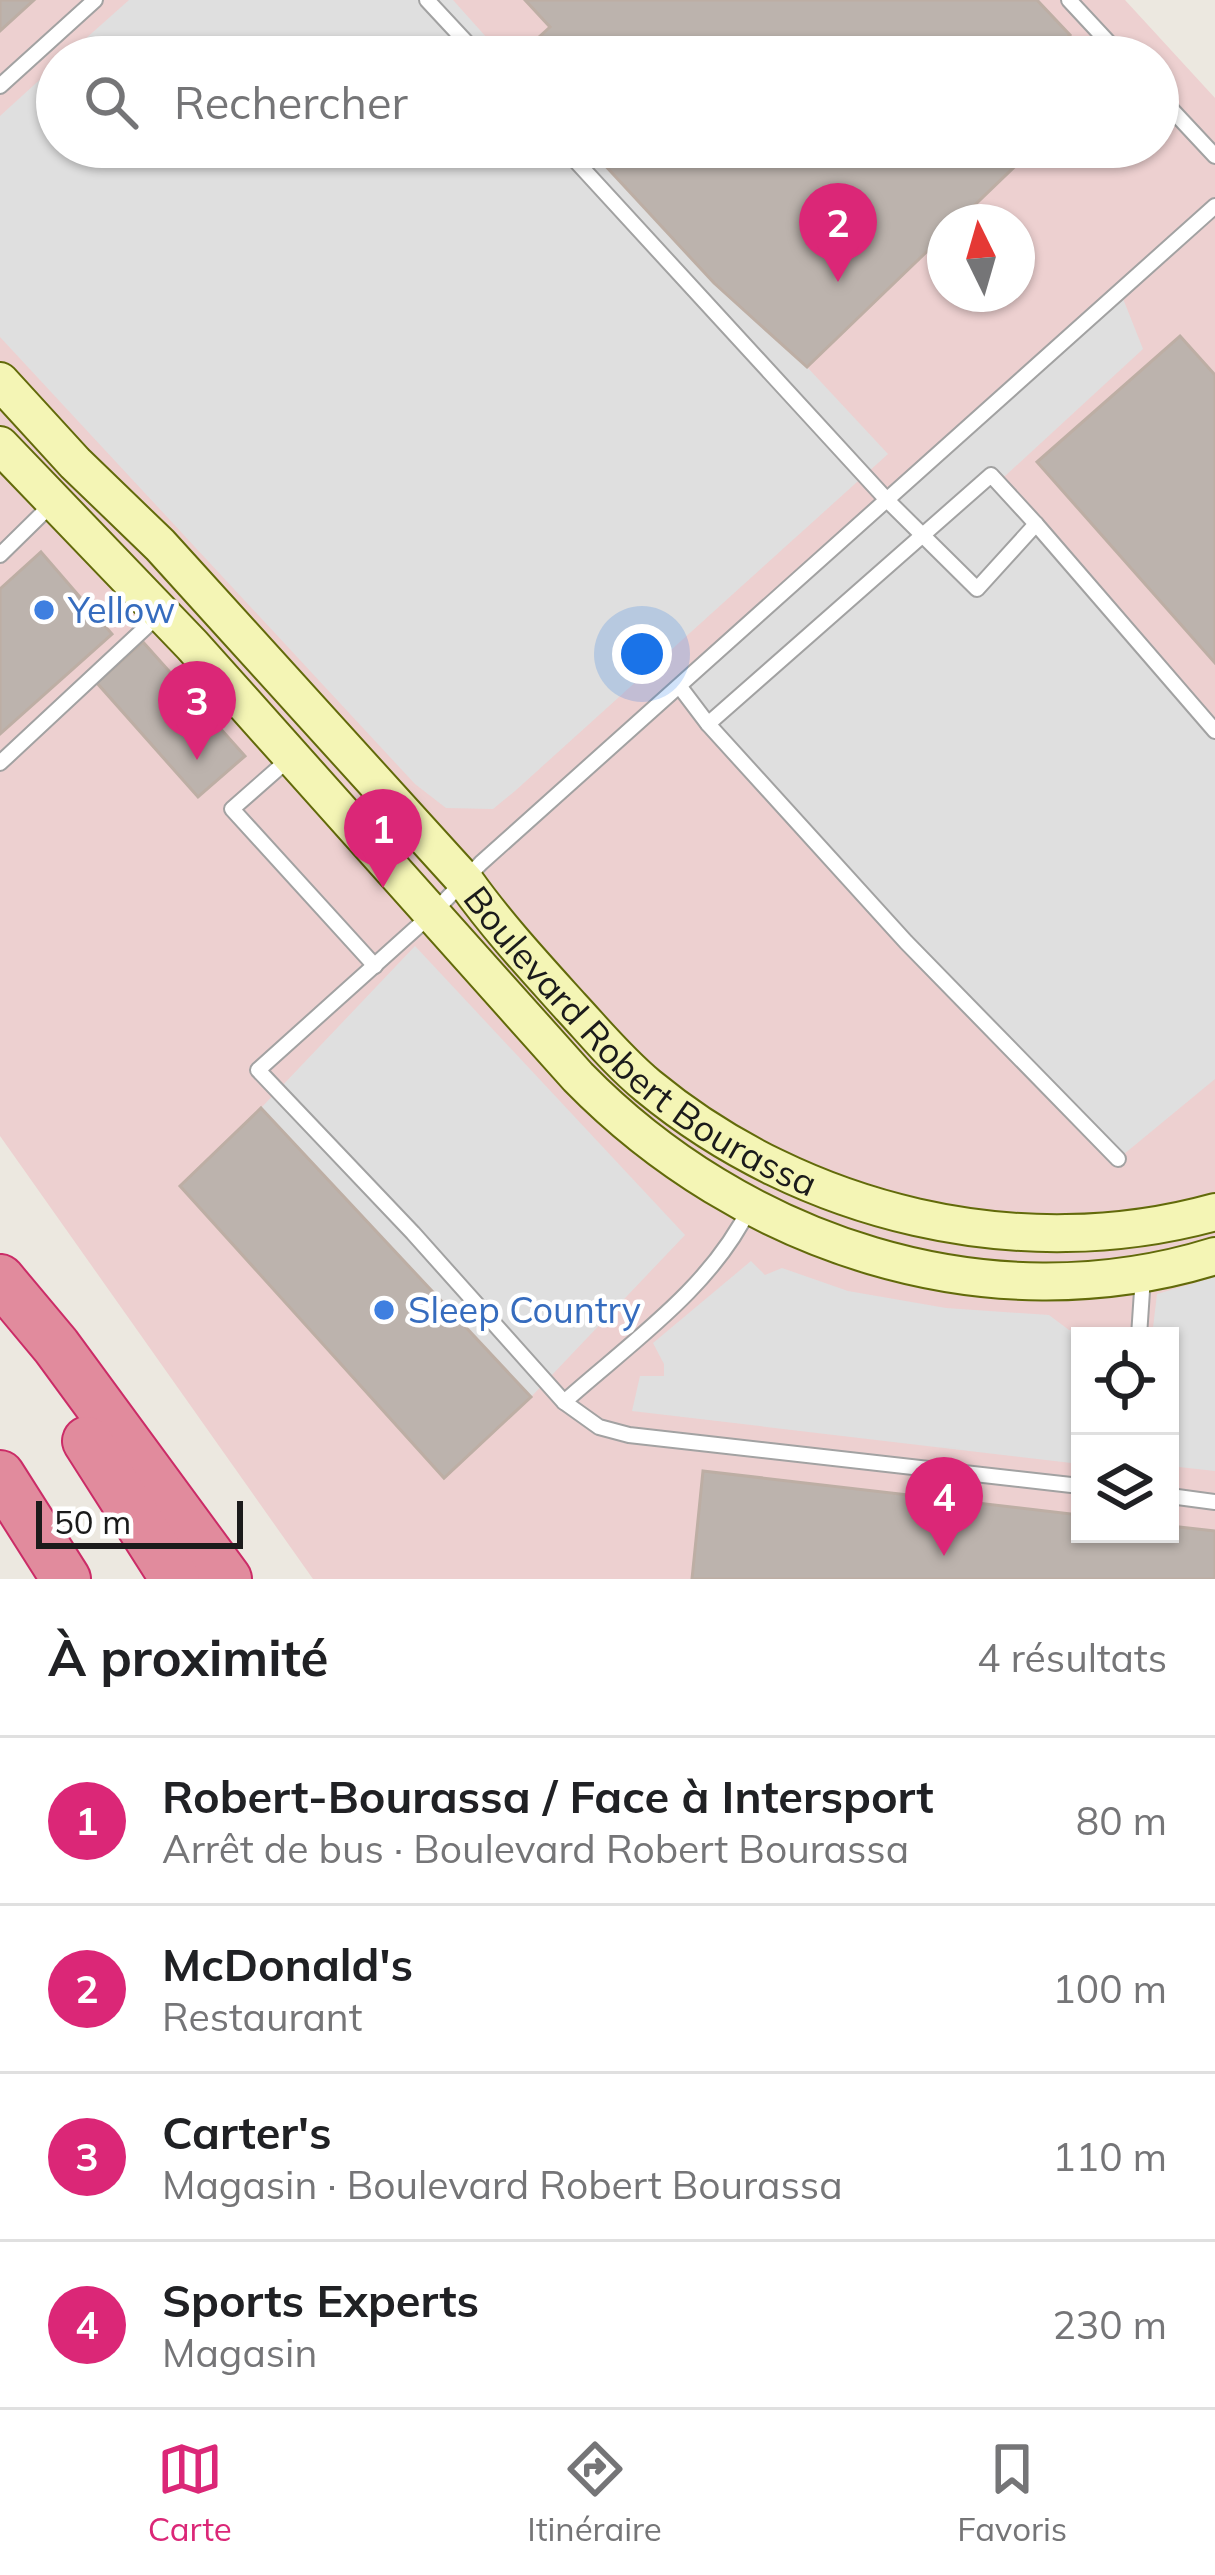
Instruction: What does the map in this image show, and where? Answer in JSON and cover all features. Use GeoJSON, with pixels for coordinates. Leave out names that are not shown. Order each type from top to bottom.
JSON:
{"type":"FeatureCollection","features":[{"type":"Feature","properties":{"kind":"highway"},"geometry":{"type":"LineString","coordinates":[[0,1279],[56,1346],[227,1579]]}},
{"type":"Feature","properties":{"kind":"highway"},"geometry":{"type":"LineString","coordinates":[[0,1307],[175,1579]]}},
{"type":"Feature","properties":{"kind":"highway"},"geometry":{"type":"LineString","coordinates":[[0,1475],[66,1579]]}},
{"type":"Feature","properties":{"kind":"street","name":"Boulevard Robert Bourassa"},"geometry":{"type":"LineString","coordinates":[[0,381],[160,545],[637,1076],[706,1127],[802,1179],[896,1214],[1006,1232],[1120,1231],[1215,1212]]}},
{"type":"Feature","properties":{"kind":"street","name":"Boulevard Robert Bourassa"},"geometry":{"type":"LineString","coordinates":[[0,446],[292,756],[602,1102],[678,1165],[750,1207],[844,1248],[941,1273],[1033,1282],[1143,1276],[1215,1256]]}},
{"type":"Feature","properties":{"kind":"lane"},"geometry":{"type":"LineString","coordinates":[[55,36],[95,0]]}},
{"type":"Feature","properties":{"kind":"lane"},"geometry":{"type":"LineString","coordinates":[[428,0],[461,36]]}},
{"type":"Feature","properties":{"kind":"lane"},"geometry":{"type":"LineString","coordinates":[[1070,0],[1103,36]]}},
{"type":"Feature","properties":{"kind":"lane"},"geometry":{"type":"LineString","coordinates":[[0,86],[36,53]]}},
{"type":"Feature","properties":{"kind":"lane"},"geometry":{"type":"LineString","coordinates":[[1179,117],[1215,156]]}},
{"type":"Feature","properties":{"kind":"lane"},"geometry":{"type":"LineString","coordinates":[[581,168],[887,500],[977,589],[1036,524]]}},
{"type":"Feature","properties":{"kind":"lane"},"geometry":{"type":"LineString","coordinates":[[1071,1485],[629,1435],[599,1427],[564,1402],[258,1070],[1215,206]]}},
{"type":"Feature","properties":{"kind":"lane"},"geometry":{"type":"LineString","coordinates":[[708,724],[991,475],[1215,731]]}},
{"type":"Feature","properties":{"kind":"lane"},"geometry":{"type":"LineString","coordinates":[[0,555],[53,503]]}},
{"type":"Feature","properties":{"kind":"lane"},"geometry":{"type":"LineString","coordinates":[[0,763],[160,614]]}},
{"type":"Feature","properties":{"kind":"lane"},"geometry":{"type":"LineString","coordinates":[[680,688],[906,942],[1118,1159]]}},
{"type":"Feature","properties":{"kind":"lane"},"geometry":{"type":"LineString","coordinates":[[292,756],[232,809],[375,966]]}},
{"type":"Feature","properties":{"kind":"lane"},"geometry":{"type":"LineString","coordinates":[[564,1402],[700,1279],[727,1248],[750,1207]]}},
{"type":"Feature","properties":{"kind":"lane"},"geometry":{"type":"LineString","coordinates":[[1140,1327],[1143,1276]]}},
{"type":"Feature","properties":{"kind":"lane"},"geometry":{"type":"LineString","coordinates":[[1179,1497],[1215,1502]]}},
{"type":"Feature","properties":{"kind":"shaded area"},"geometry":{"type":"Polygon","coordinates":[[[0,0],[1125,0],[1158,36],[36,36],[36,168],[1179,168],[1179,59],[1215,98],[1215,1579],[313,1579],[0,1136],[0,0]]]}},
{"type":"Feature","properties":{"kind":"shaded area"},"geometry":{"type":"Polygon","coordinates":[[[129,0],[453,0],[485,36],[89,36],[129,0]]]}},
{"type":"Feature","properties":{"kind":"shaded area"},"geometry":{"type":"Polygon","coordinates":[[[36,83],[36,168],[607,168],[714,283],[807,367],[888,454],[493,809],[446,808],[415,784],[0,337],[0,116],[36,83]]]}},
{"type":"Feature","properties":{"kind":"shaded area"},"geometry":{"type":"Polygon","coordinates":[[[1120,291],[1143,349],[1005,476],[993,475],[1215,731],[1215,1079],[1118,1159],[680,687],[1120,291]]]}},
{"type":"Feature","properties":{"kind":"shaded area"},"geometry":{"type":"Polygon","coordinates":[[[415,946],[685,1235],[531,1397],[261,1108],[415,946]]]}},
{"type":"Feature","properties":{"kind":"shaded area"},"geometry":{"type":"Polygon","coordinates":[[[751,1261],[765,1275],[782,1268],[848,1291],[946,1308],[1049,1315],[1071,1330],[1071,1463],[632,1411],[640,1376],[664,1376],[664,1364],[653,1343],[751,1261]]]}},
{"type":"Feature","properties":{"kind":"shaded area"},"geometry":{"type":"Polygon","coordinates":[[[1215,1277],[1215,1471],[1179,1467],[1179,1327],[1153,1327],[1157,1294],[1215,1277]]]}},
{"type":"Feature","properties":{"kind":"building"},"geometry":{"type":"Polygon","coordinates":[[[0,0],[34,0],[0,31],[0,0]]]}},
{"type":"Feature","properties":{"kind":"building"},"geometry":{"type":"Polygon","coordinates":[[[525,0],[1037,0],[1070,35],[540,36],[550,27],[525,0]]]}},
{"type":"Feature","properties":{"kind":"building"},"geometry":{"type":"Polygon","coordinates":[[[607,168],[1013,168],[976,204],[927,204],[927,251],[807,367],[714,283],[607,168]]]}},
{"type":"Feature","properties":{"kind":"building"},"geometry":{"type":"Polygon","coordinates":[[[1180,336],[1215,375],[1215,663],[1037,462],[1180,336]]]}},
{"type":"Feature","properties":{"kind":"building"},"geometry":{"type":"Polygon","coordinates":[[[41,552],[112,634],[0,734],[0,589],[41,552]]]}},
{"type":"Feature","properties":{"kind":"building"},"geometry":{"type":"Polygon","coordinates":[[[143,642],[245,756],[198,797],[97,683],[143,642]]]}},
{"type":"Feature","properties":{"kind":"building"},"geometry":{"type":"Polygon","coordinates":[[[261,1108],[531,1397],[444,1478],[180,1186],[261,1108]]]}},
{"type":"Feature","properties":{"kind":"building"},"geometry":{"type":"Polygon","coordinates":[[[703,1471],[1071,1514],[1071,1543],[1179,1543],[1179,1527],[1215,1531],[1215,1579],[692,1579],[703,1471]]]}},
{"type":"Feature","properties":{"kind":"place","name":"McDonald's"},"geometry":{"type":"Point","coordinates":[838,282]}},
{"type":"Feature","properties":{"kind":"place","name":"Yellow"},"geometry":{"type":"Point","coordinates":[44,610]}},
{"type":"Feature","properties":{"kind":"place","name":"Carter's"},"geometry":{"type":"Point","coordinates":[197,760]}},
{"type":"Feature","properties":{"kind":"place","name":"Robert-Bourassa / Face à Intersport"},"geometry":{"type":"Point","coordinates":[383,888]}},
{"type":"Feature","properties":{"kind":"place","name":"Sleep Country"},"geometry":{"type":"Point","coordinates":[384,1310]}},
{"type":"Feature","properties":{"kind":"place","name":"Sports Experts"},"geometry":{"type":"Point","coordinates":[944,1556]}}]}
